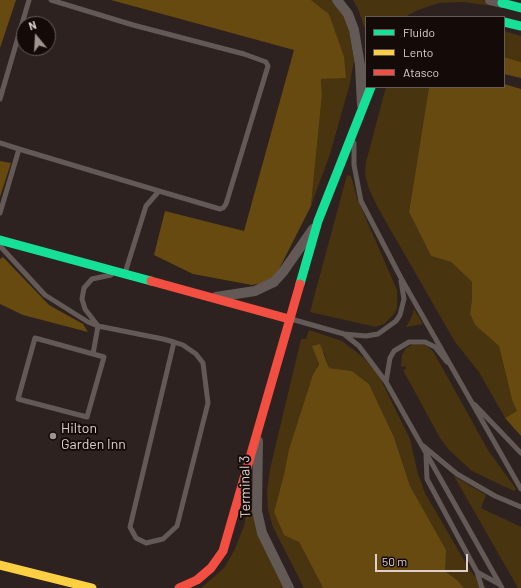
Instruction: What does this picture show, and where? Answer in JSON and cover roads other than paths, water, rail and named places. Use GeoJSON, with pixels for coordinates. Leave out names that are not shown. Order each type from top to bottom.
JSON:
{"type":"FeatureCollection","features":[{"type":"Feature","properties":{"kind":"street"},"geometry":{"type":"LineString","coordinates":[[337,0],[348,14],[354,30],[360,65],[362,107]]}},
{"type":"Feature","properties":{"kind":"street"},"geometry":{"type":"LineString","coordinates":[[490,0],[521,8]]}},
{"type":"Feature","properties":{"kind":"street"},"geometry":{"type":"LineString","coordinates":[[505,22],[521,26]]}},
{"type":"Feature","properties":{"kind":"street"},"geometry":{"type":"LineString","coordinates":[[179,588],[202,576],[211,568],[223,551],[318,221],[371,88]]}},
{"type":"Feature","properties":{"kind":"street"},"geometry":{"type":"LineString","coordinates":[[210,298],[255,291],[274,282],[283,272],[318,221]]}},
{"type":"Feature","properties":{"kind":"street"},"geometry":{"type":"LineString","coordinates":[[0,240],[124,273],[210,298],[289,318]]}},
{"type":"Feature","properties":{"kind":"street","name":"Terminal 3"},"geometry":{"type":"LineString","coordinates":[[259,428],[257,511],[262,533],[289,588]]}},
{"type":"Feature","properties":{"kind":"street"},"geometry":{"type":"LineString","coordinates":[[0,566],[92,588]]}},
{"type":"Feature","properties":{"kind":"lane"},"geometry":{"type":"LineString","coordinates":[[0,99],[29,0]]}},
{"type":"Feature","properties":{"kind":"lane"},"geometry":{"type":"LineString","coordinates":[[0,143],[220,209],[226,204],[268,66],[266,62],[244,54],[133,25],[50,0]]}},
{"type":"Feature","properties":{"kind":"lane"},"geometry":{"type":"LineString","coordinates":[[354,131],[354,165],[361,202],[401,278],[521,489]]}},
{"type":"Feature","properties":{"kind":"lane"},"geometry":{"type":"LineString","coordinates":[[0,214],[19,148]]}},
{"type":"Feature","properties":{"kind":"lane"},"geometry":{"type":"LineString","coordinates":[[93,354],[98,326],[85,309],[82,299],[84,288],[92,279],[124,273],[146,206],[159,191]]}},
{"type":"Feature","properties":{"kind":"lane"},"geometry":{"type":"LineString","coordinates":[[0,246],[45,295],[70,312],[98,326],[174,342],[190,349],[203,363],[208,403],[176,526],[163,539],[146,543],[136,538],[130,527],[174,342]]}},
{"type":"Feature","properties":{"kind":"lane"},"geometry":{"type":"LineString","coordinates":[[289,318],[344,334],[366,336],[378,334],[396,321],[403,308],[404,299],[401,278]]}},
{"type":"Feature","properties":{"kind":"lane"},"geometry":{"type":"LineString","coordinates":[[344,334],[360,346],[386,382],[501,586]]}},
{"type":"Feature","properties":{"kind":"lane"},"geometry":{"type":"LineString","coordinates":[[35,338],[93,354],[104,357],[87,417],[18,399],[35,338]]}},
{"type":"Feature","properties":{"kind":"lane"},"geometry":{"type":"LineString","coordinates":[[386,382],[390,358],[394,351],[409,342],[418,341],[426,342],[435,347],[457,375]]}},
{"type":"Feature","properties":{"kind":"lane"},"geometry":{"type":"LineString","coordinates":[[469,398],[521,453]]}},
{"type":"Feature","properties":{"kind":"lane"},"geometry":{"type":"LineString","coordinates":[[420,443],[457,474],[495,496],[521,507]]}},
{"type":"Feature","properties":{"kind":"lane"},"geometry":{"type":"LineString","coordinates":[[426,454],[425,466],[427,479],[477,572],[482,588]]}},
{"type":"Feature","properties":{"kind":"lane"},"geometry":{"type":"LineString","coordinates":[[477,572],[501,586]]}},
{"type":"Feature","properties":{"kind":"place","name":"Hilton Garden Inn"},"geometry":{"type":"Point","coordinates":[53,436]}}]}
